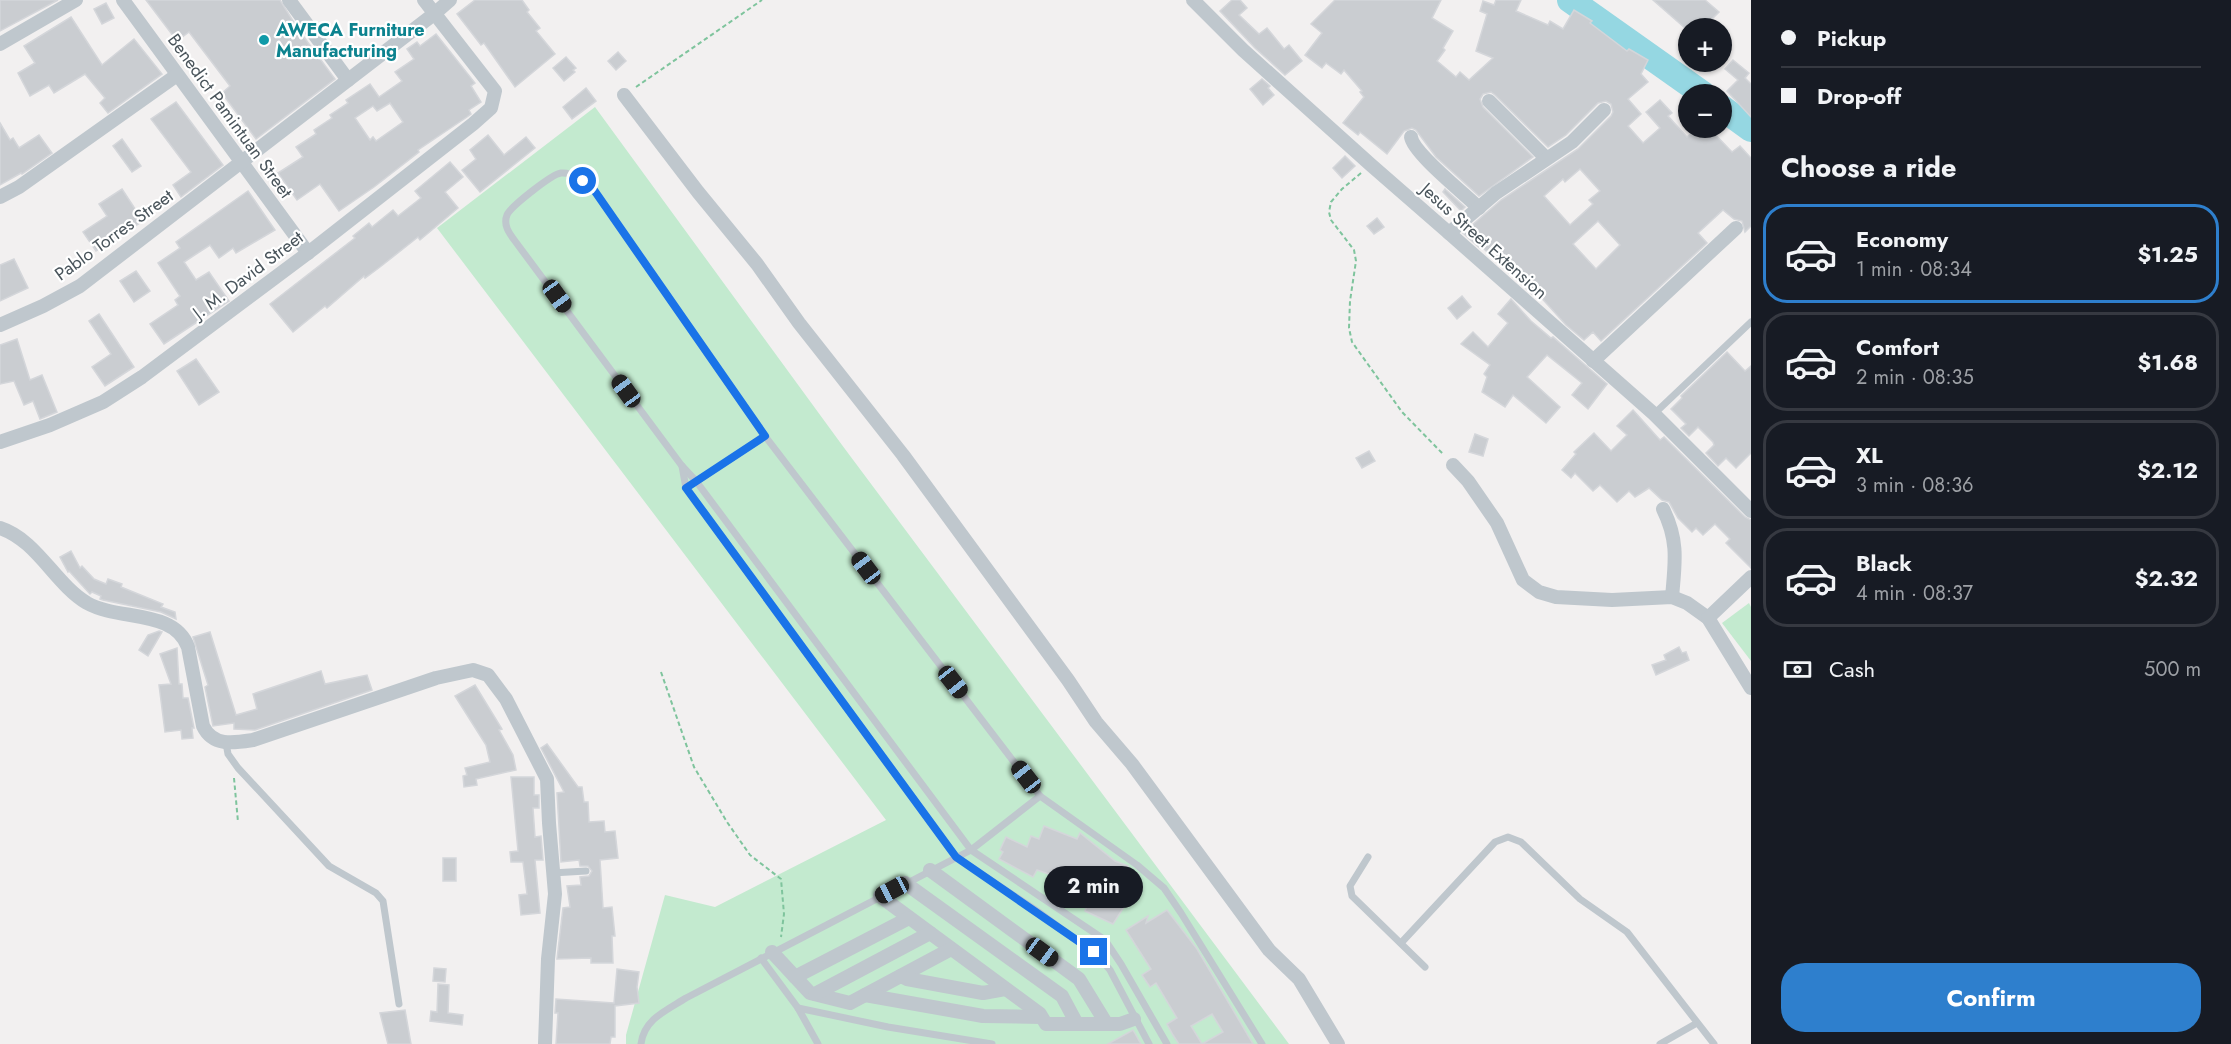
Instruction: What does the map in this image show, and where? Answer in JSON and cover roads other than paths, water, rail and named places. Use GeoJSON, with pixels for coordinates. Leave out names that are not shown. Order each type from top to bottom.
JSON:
{"type":"FeatureCollection","features":[{"type":"Feature","properties":{"kind":"street"},"geometry":{"type":"LineString","coordinates":[[0,44],[76,0]]}},
{"type":"Feature","properties":{"kind":"street","name":"Benedict Pamintuan Street"},"geometry":{"type":"LineString","coordinates":[[123,0],[308,253]]}},
{"type":"Feature","properties":{"kind":"street"},"geometry":{"type":"LineString","coordinates":[[289,0],[348,80]]}},
{"type":"Feature","properties":{"kind":"street"},"geometry":{"type":"LineString","coordinates":[[424,0],[434,14]]}},
{"type":"Feature","properties":{"kind":"street","name":"Pablo Torres Street"},"geometry":{"type":"LineString","coordinates":[[0,325],[80,286],[450,0]]}},
{"type":"Feature","properties":{"kind":"street","name":"Jesus Street Extension"},"geometry":{"type":"LineString","coordinates":[[1193,0],[1243,50],[1654,414],[1748,502]]}},
{"type":"Feature","properties":{"kind":"street","name":"J. M. David Street"},"geometry":{"type":"LineString","coordinates":[[0,442],[50,425],[103,402],[142,377],[308,253],[491,108],[495,91],[434,14]]}},
{"type":"Feature","properties":{"kind":"street"},"geometry":{"type":"LineString","coordinates":[[0,197],[19,187],[177,75]]}},
{"type":"Feature","properties":{"kind":"street"},"geometry":{"type":"LineString","coordinates":[[624,95],[903,455],[1068,680],[1096,722],[1132,764],[1263,943],[1299,980],[1338,1044]]}},
{"type":"Feature","properties":{"kind":"street"},"geometry":{"type":"LineString","coordinates":[[1489,101],[1546,158]]}},
{"type":"Feature","properties":{"kind":"street"},"geometry":{"type":"LineString","coordinates":[[1449,232],[1496,193],[1572,142],[1604,110]]}},
{"type":"Feature","properties":{"kind":"street"},"geometry":{"type":"LineString","coordinates":[[1411,137],[1422,156],[1479,208]]}},
{"type":"Feature","properties":{"kind":"street"},"geometry":{"type":"LineString","coordinates":[[1593,361],[1736,228]]}},
{"type":"Feature","properties":{"kind":"street"},"geometry":{"type":"LineString","coordinates":[[1453,465],[1468,481],[1497,523],[1523,580],[1539,592],[1556,597],[1612,600],[1672,597],[1687,603],[1708,618],[1751,688]]}},
{"type":"Feature","properties":{"kind":"street"},"geometry":{"type":"LineString","coordinates":[[1663,508],[1672,527],[1675,542],[1672,597]]}},
{"type":"Feature","properties":{"kind":"street"},"geometry":{"type":"LineString","coordinates":[[0,528],[20,538],[86,602],[104,611],[163,622],[178,631],[185,638],[189,647],[203,726],[207,734],[215,740],[226,743],[253,740],[436,678],[473,670],[488,675],[506,699],[547,779],[555,894],[548,959],[545,1044]]}},
{"type":"Feature","properties":{"kind":"street"},"geometry":{"type":"LineString","coordinates":[[1708,618],[1751,577]]}},
{"type":"Feature","properties":{"kind":"street"},"geometry":{"type":"LineString","coordinates":[[930,870],[1079,979],[1106,1023]]}},
{"type":"Feature","properties":{"kind":"street"},"geometry":{"type":"LineString","coordinates":[[905,883],[1062,996],[1077,1024]]}},
{"type":"Feature","properties":{"kind":"street"},"geometry":{"type":"LineString","coordinates":[[880,896],[1005,989],[1041,1017],[1046,1024],[1120,1024],[1134,1019]]}},
{"type":"Feature","properties":{"kind":"street"},"geometry":{"type":"LineString","coordinates":[[795,977],[909,918]]}},
{"type":"Feature","properties":{"kind":"street"},"geometry":{"type":"LineString","coordinates":[[815,994],[930,933]]}},
{"type":"Feature","properties":{"kind":"street"},"geometry":{"type":"LineString","coordinates":[[771,953],[810,993],[850,1003],[951,949]]}},
{"type":"Feature","properties":{"kind":"street"},"geometry":{"type":"LineString","coordinates":[[932,959],[972,964]]}},
{"type":"Feature","properties":{"kind":"street"},"geometry":{"type":"LineString","coordinates":[[902,976],[907,979],[983,993],[1005,989]]}},
{"type":"Feature","properties":{"kind":"street"},"geometry":{"type":"LineString","coordinates":[[865,995],[983,1016],[1041,1017]]}},
{"type":"Feature","properties":{"kind":"lane"},"geometry":{"type":"LineString","coordinates":[[1167,1044],[1121,964],[1104,940],[971,850],[508,231],[506,217],[510,209],[554,175],[570,174],[594,190],[765,436],[1041,796],[1137,865],[1164,888],[1262,1044]]}},
{"type":"Feature","properties":{"kind":"lane"},"geometry":{"type":"LineString","coordinates":[[1654,414],[1751,322]]}},
{"type":"Feature","properties":{"kind":"lane"},"geometry":{"type":"LineString","coordinates":[[686,488],[765,436]]}},
{"type":"Feature","properties":{"kind":"lane"},"geometry":{"type":"LineString","coordinates":[[682,466],[686,488],[956,857],[1094,952],[1110,970],[1149,1044]]}},
{"type":"Feature","properties":{"kind":"lane"},"geometry":{"type":"LineString","coordinates":[[226,743],[232,760],[329,866],[376,893],[383,901],[399,1004]]}},
{"type":"Feature","properties":{"kind":"lane"},"geometry":{"type":"LineString","coordinates":[[642,1043],[650,1021],[686,998],[971,850],[1041,796]]}},
{"type":"Feature","properties":{"kind":"lane"},"geometry":{"type":"LineString","coordinates":[[1401,943],[1495,842],[1508,837],[1521,842],[1580,899],[1628,932],[1714,1044]]}},
{"type":"Feature","properties":{"kind":"lane"},"geometry":{"type":"LineString","coordinates":[[1368,857],[1350,886],[1352,896],[1425,967]]}},
{"type":"Feature","properties":{"kind":"lane"},"geometry":{"type":"LineString","coordinates":[[552,873],[586,871]]}},
{"type":"Feature","properties":{"kind":"lane"},"geometry":{"type":"LineString","coordinates":[[1094,952],[1104,940]]}},
{"type":"Feature","properties":{"kind":"lane"},"geometry":{"type":"LineString","coordinates":[[771,953],[818,1044]]}},
{"type":"Feature","properties":{"kind":"lane"},"geometry":{"type":"LineString","coordinates":[[798,1008],[888,1027],[992,1044]]}},
{"type":"Feature","properties":{"kind":"lane"},"geometry":{"type":"LineString","coordinates":[[1660,1044],[1697,1023]]}},
{"type":"Feature","properties":{"kind":"waterway"},"geometry":{"type":"LineString","coordinates":[[1570,0],[1689,84]]}},
{"type":"Feature","properties":{"kind":"waterway"},"geometry":{"type":"LineString","coordinates":[[1732,115],[1751,129]]}},
{"type":"Feature","properties":{"kind":"place","name":"AWECA Furniture Manufacturing"},"geometry":{"type":"Point","coordinates":[264,40]}}]}
